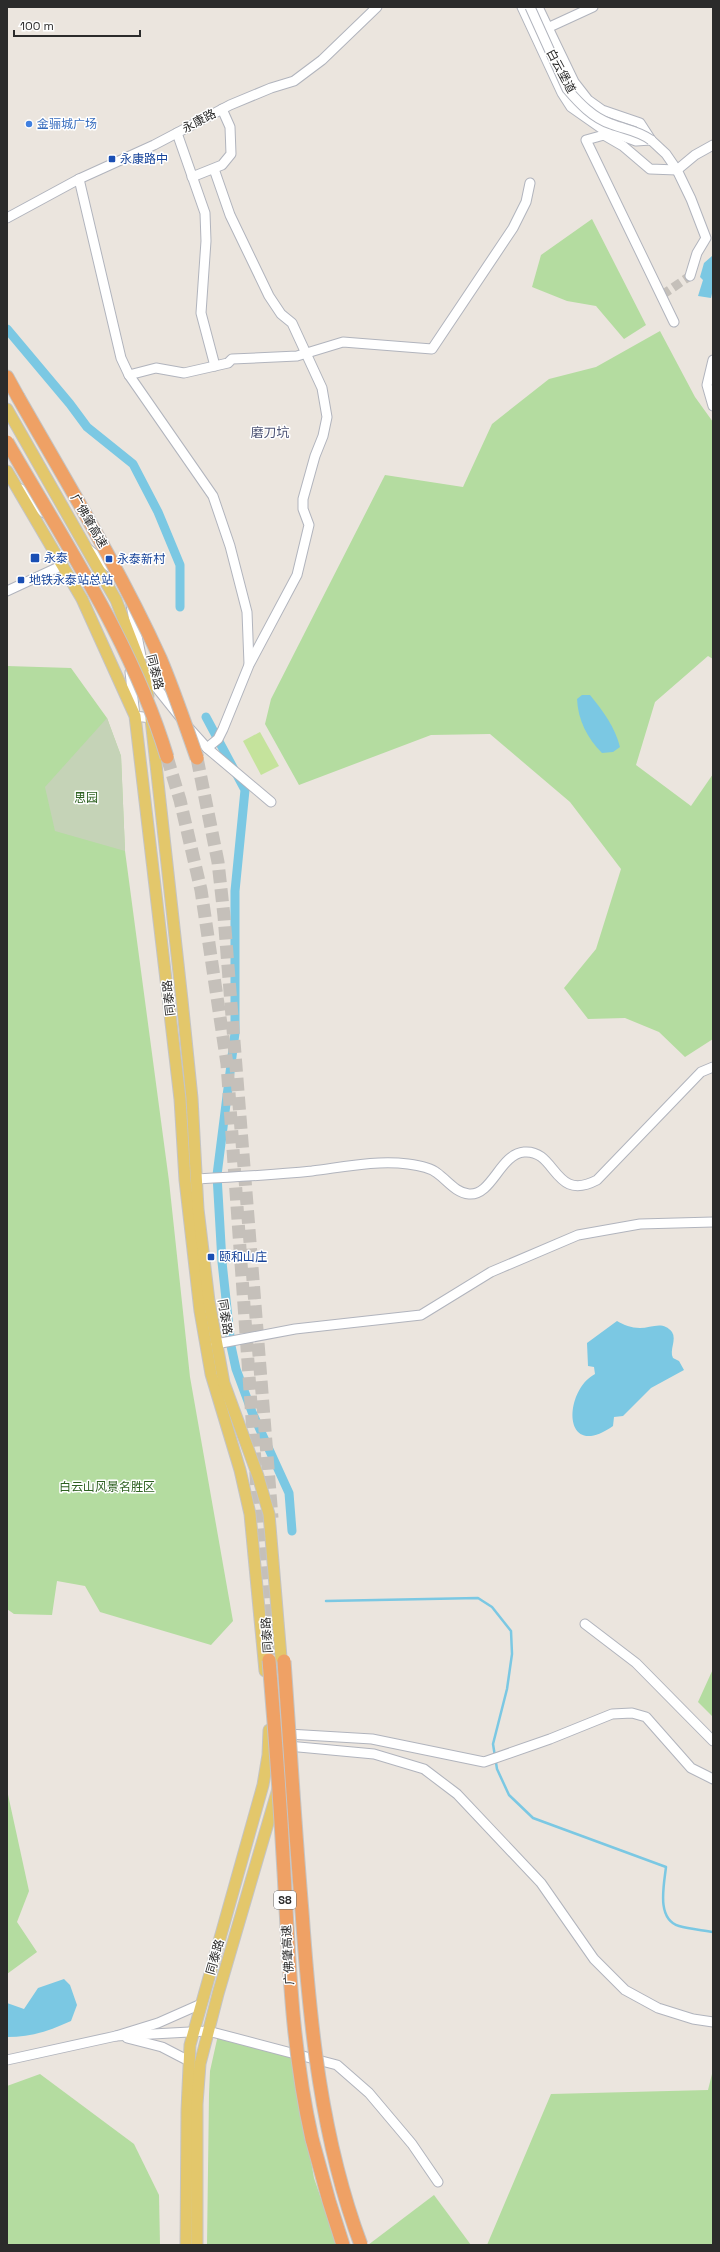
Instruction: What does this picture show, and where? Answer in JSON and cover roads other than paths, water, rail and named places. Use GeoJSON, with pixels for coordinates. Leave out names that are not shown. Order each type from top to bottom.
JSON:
{"type":"FeatureCollection","features":[{"type":"Feature","properties":{"kind":"highway","name":"广佛肇高速"},"geometry":{"type":"LineString","coordinates":[[7,377],[116,568],[139,614],[178,703],[197,758]]}},
{"type":"Feature","properties":{"kind":"highway"},"geometry":{"type":"LineString","coordinates":[[7,442],[96,596],[125,652],[156,720],[167,757]]}},
{"type":"Feature","properties":{"kind":"highway","name":"广佛肇高速"},"geometry":{"type":"LineString","coordinates":[[269,1660],[278,1769],[290,1988],[298,2059],[312,2139],[343,2245]]}},
{"type":"Feature","properties":{"kind":"highway","name":"广佛肇高速"},"geometry":{"type":"LineString","coordinates":[[284,1661],[313,2046],[330,2142],[345,2198],[361,2245]]}},
{"type":"Feature","properties":{"kind":"main road","name":"同泰路"},"geometry":{"type":"LineString","coordinates":[[7,409],[123,615],[144,673],[151,718],[182,1000],[192,1098],[202,1239],[216,1344],[224,1383],[260,1480],[270,1520],[288,1746],[285,1773],[233,1941],[200,2064],[197,2090],[197,2245]]}},
{"type":"Feature","properties":{"kind":"main road","name":"同泰路"},"geometry":{"type":"LineString","coordinates":[[7,470],[63,565],[92,618],[117,680],[135,716],[180,1099],[185,1180],[200,1311],[210,1368],[250,1514],[269,1745],[264,1779],[193,2032],[189,2061],[186,2245]]}},
{"type":"Feature","properties":{"kind":"main road"},"geometry":{"type":"LineString","coordinates":[[117,680],[122,683],[129,683],[144,673]]}},
{"type":"Feature","properties":{"kind":"street","name":"永康路"},"geometry":{"type":"LineString","coordinates":[[7,218],[79,179],[177,133],[222,109],[271,88],[294,81],[333,50],[377,7]]}},
{"type":"Feature","properties":{"kind":"street"},"geometry":{"type":"LineString","coordinates":[[522,7],[562,94],[571,107],[601,128],[636,141],[651,140]]}},
{"type":"Feature","properties":{"kind":"street","name":"白云堡道"},"geometry":{"type":"LineString","coordinates":[[530,7],[567,89],[576,99],[585,108],[610,124],[638,132],[651,140]]}},
{"type":"Feature","properties":{"kind":"street"},"geometry":{"type":"LineString","coordinates":[[538,7],[574,82],[588,100],[602,110],[640,123],[651,140],[666,154],[677,170],[709,239],[697,253],[690,276]]}},
{"type":"Feature","properties":{"kind":"street"},"geometry":{"type":"LineString","coordinates":[[534,34],[593,7]]}},
{"type":"Feature","properties":{"kind":"street"},"geometry":{"type":"LineString","coordinates":[[192,177],[222,165],[231,154],[230,127],[222,109]]}},
{"type":"Feature","properties":{"kind":"street"},"geometry":{"type":"LineString","coordinates":[[177,133],[205,213],[206,241],[201,313],[214,366]]}},
{"type":"Feature","properties":{"kind":"street"},"geometry":{"type":"LineString","coordinates":[[674,322],[586,140],[604,135],[623,146],[650,169],[677,170],[695,155],[713,145]]}},
{"type":"Feature","properties":{"kind":"street"},"geometry":{"type":"LineString","coordinates":[[206,748],[218,739],[249,665],[297,575],[309,525],[303,510],[303,499],[311,468],[323,436],[327,417],[322,388],[292,323],[281,314],[264,284],[230,215],[214,169]]}},
{"type":"Feature","properties":{"kind":"street"},"geometry":{"type":"LineString","coordinates":[[79,179],[121,358],[129,375],[213,496],[230,546],[247,612],[249,665]]}},
{"type":"Feature","properties":{"kind":"street"},"geometry":{"type":"LineString","coordinates":[[129,375],[156,368],[184,373],[228,363],[232,359],[305,354],[343,342],[432,349],[513,228],[526,202],[530,183]]}},
{"type":"Feature","properties":{"kind":"street"},"geometry":{"type":"LineString","coordinates":[[713,360],[707,385],[713,406]]}},
{"type":"Feature","properties":{"kind":"street"},"geometry":{"type":"LineString","coordinates":[[15,484],[51,522],[107,616],[129,669],[135,716],[151,718]]}},
{"type":"Feature","properties":{"kind":"street"},"geometry":{"type":"LineString","coordinates":[[7,591],[63,565]]}},
{"type":"Feature","properties":{"kind":"street"},"geometry":{"type":"LineString","coordinates":[[144,673],[206,748],[271,802]]}},
{"type":"Feature","properties":{"kind":"street"},"geometry":{"type":"LineString","coordinates":[[197,1179],[272,1175],[368,1163],[409,1164],[436,1172],[454,1188],[469,1194],[484,1190],[507,1161],[521,1152],[529,1151],[538,1154],[563,1180],[573,1186],[586,1186],[597,1180],[691,1081],[702,1072],[713,1067]]}},
{"type":"Feature","properties":{"kind":"street"},"geometry":{"type":"LineString","coordinates":[[216,1344],[295,1330],[421,1316],[491,1272],[578,1235],[640,1224],[713,1222]]}},
{"type":"Feature","properties":{"kind":"street"},"geometry":{"type":"LineString","coordinates":[[585,1624],[636,1663],[713,1741]]}},
{"type":"Feature","properties":{"kind":"street"},"geometry":{"type":"LineString","coordinates":[[288,1734],[372,1739],[484,1762],[543,1742],[612,1714],[632,1713],[646,1717],[691,1768],[713,1779]]}},
{"type":"Feature","properties":{"kind":"street"},"geometry":{"type":"LineString","coordinates":[[288,1746],[374,1754],[424,1769],[457,1794],[541,1883],[594,1959],[626,1990],[658,2008],[693,2019],[713,2022]]}},
{"type":"Feature","properties":{"kind":"street"},"geometry":{"type":"LineString","coordinates":[[7,2060],[116,2036],[158,2023],[201,2004]]}},
{"type":"Feature","properties":{"kind":"street"},"geometry":{"type":"LineString","coordinates":[[116,2036],[208,2031],[337,2065],[373,2099],[412,2144],[438,2182]]}},
{"type":"Feature","properties":{"kind":"street"},"geometry":{"type":"LineString","coordinates":[[116,2036],[162,2047],[189,2061]]}},
{"type":"Feature","properties":{"kind":"water"},"geometry":{"type":"Polygon","coordinates":[[[712,256],[713,289],[711,298],[698,296],[703,280],[700,277],[704,263],[712,256]]]}},
{"type":"Feature","properties":{"kind":"water"},"geometry":{"type":"Polygon","coordinates":[[[582,695],[590,695],[612,726],[620,747],[613,752],[602,753],[584,728],[579,714],[577,699],[582,695]]]}},
{"type":"Feature","properties":{"kind":"water"},"geometry":{"type":"Polygon","coordinates":[[[617,1321],[625,1325],[640,1328],[661,1325],[668,1328],[672,1332],[674,1338],[672,1352],[673,1358],[679,1361],[684,1370],[651,1388],[623,1416],[614,1417],[613,1426],[596,1435],[584,1435],[576,1430],[573,1420],[573,1407],[577,1394],[584,1383],[595,1374],[594,1367],[588,1366],[587,1343],[617,1321]]]}},
{"type":"Feature","properties":{"kind":"water"},"geometry":{"type":"Polygon","coordinates":[[[64,1979],[70,1985],[77,2005],[71,2021],[40,2033],[7,2037],[7,2003],[24,2009],[38,1988],[64,1979]]]}},
{"type":"Feature","properties":{"kind":"waterway"},"geometry":{"type":"LineString","coordinates":[[7,329],[70,404],[87,427],[133,464],[158,512],[180,565],[180,607]]}},
{"type":"Feature","properties":{"kind":"waterway"},"geometry":{"type":"LineString","coordinates":[[206,717],[245,790],[235,891],[235,1033],[217,1175],[222,1262],[231,1346],[236,1369],[252,1412],[289,1493],[292,1531]]}},
{"type":"Feature","properties":{"kind":"waterway"},"geometry":{"type":"LineString","coordinates":[[326,1601],[478,1598],[492,1607],[511,1631],[512,1654],[507,1689],[493,1744],[497,1769],[509,1795],[533,1818],[666,1867],[663,1901],[667,1916],[672,1922],[679,1926],[713,1932]]}},
{"type":"Feature","properties":{"kind":"tunnel"},"geometry":{"type":"LineString","coordinates":[[662,295],[690,276]]}},
{"type":"Feature","properties":{"kind":"tunnel"},"geometry":{"type":"LineString","coordinates":[[167,757],[180,800],[201,890],[227,1064],[269,1660]]}},
{"type":"Feature","properties":{"kind":"tunnel"},"geometry":{"type":"LineString","coordinates":[[197,758],[218,862],[224,916],[272,1518]]}},
{"type":"Feature","properties":{"kind":"place","name":"金骊城广场"},"geometry":{"type":"Point","coordinates":[29,124]}},
{"type":"Feature","properties":{"kind":"place","name":"永康路中"},"geometry":{"type":"Point","coordinates":[112,159]}},
{"type":"Feature","properties":{"kind":"place","name":"永泰"},"geometry":{"type":"Point","coordinates":[35,558]}},
{"type":"Feature","properties":{"kind":"place","name":"永泰新村"},"geometry":{"type":"Point","coordinates":[109,559]}},
{"type":"Feature","properties":{"kind":"place","name":"地铁永泰站总站"},"geometry":{"type":"Point","coordinates":[21,580]}},
{"type":"Feature","properties":{"kind":"place","name":"颐和山庄"},"geometry":{"type":"Point","coordinates":[211,1257]}},
{"type":"Feature","properties":{"kind":"district","name":"磨刀坑"},"geometry":{"type":"Point","coordinates":[270,432]}},
{"type":"Feature","properties":{"kind":"park label","name":"思园"},"geometry":{"type":"Point","coordinates":[86,798]}},
{"type":"Feature","properties":{"kind":"park label","name":"白云山风景名胜区"},"geometry":{"type":"Point","coordinates":[107,1487]}}]}
